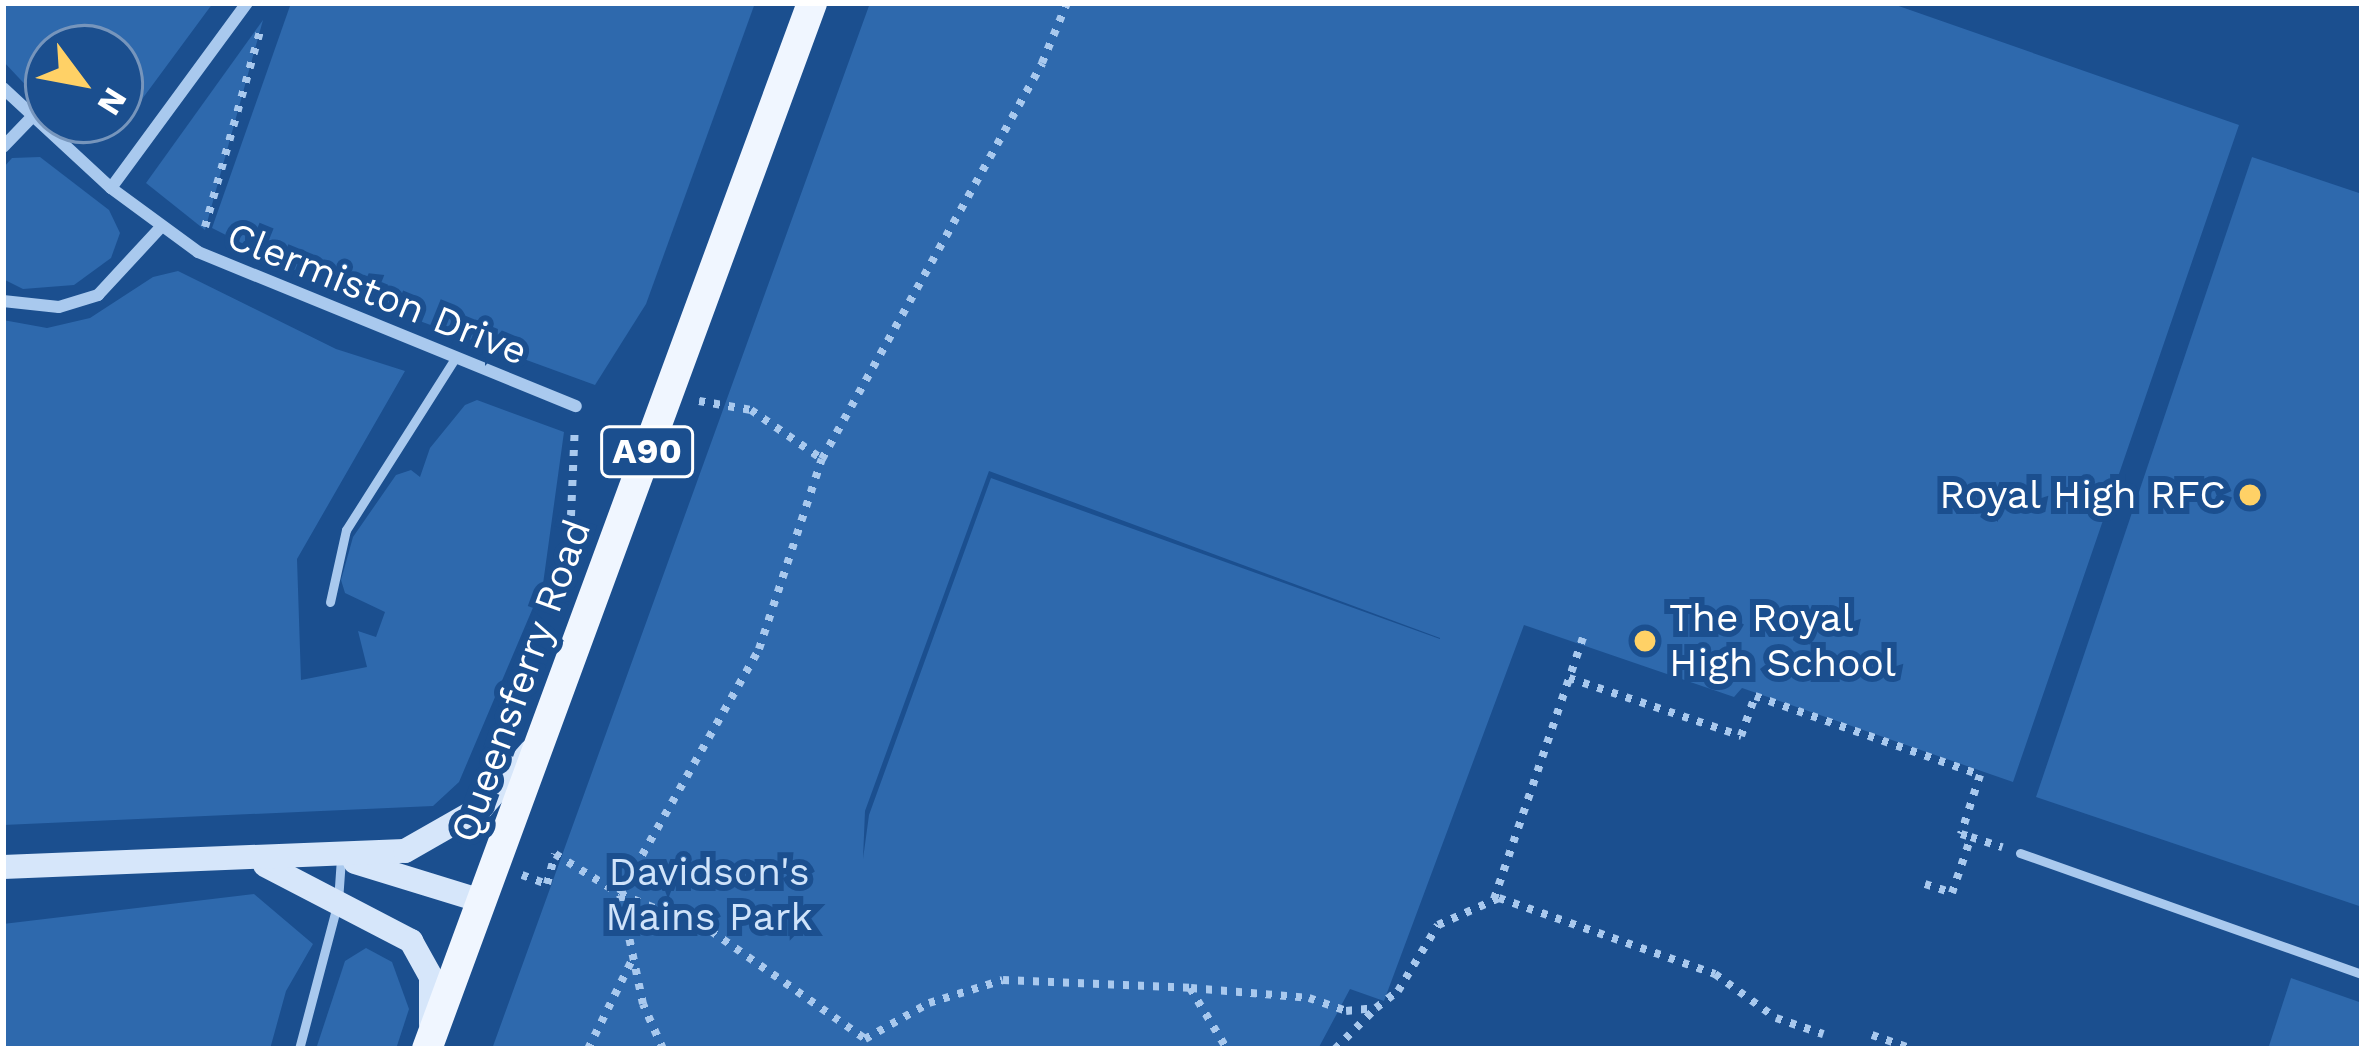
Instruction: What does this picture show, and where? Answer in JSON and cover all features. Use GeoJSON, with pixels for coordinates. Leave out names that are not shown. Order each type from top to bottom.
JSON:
{"type":"FeatureCollection","features":[{"type":"Feature","properties":{"kind":"main road","name":"Queensferry Road"},"geometry":{"type":"LineString","coordinates":[[429,1044],[812,3]]}},
{"type":"Feature","properties":{"kind":"street"},"geometry":{"type":"LineString","coordinates":[[111,188],[247,3]]}},
{"type":"Feature","properties":{"kind":"street"},"geometry":{"type":"LineString","coordinates":[[3,147],[24,125]]}},
{"type":"Feature","properties":{"kind":"street","name":"Clermiston Drive"},"geometry":{"type":"LineString","coordinates":[[62,144],[111,188],[198,252],[576,406]]}},
{"type":"Feature","properties":{"kind":"street"},"geometry":{"type":"LineString","coordinates":[[3,301],[59,307],[98,295],[161,226]]}},
{"type":"Feature","properties":{"kind":"street"},"geometry":{"type":"LineString","coordinates":[[3,867],[341,858],[405,851],[455,827],[506,783],[546,729]]}},
{"type":"Feature","properties":{"kind":"street"},"geometry":{"type":"LineString","coordinates":[[341,858],[482,901]]}},
{"type":"Feature","properties":{"kind":"street"},"geometry":{"type":"LineString","coordinates":[[251,861],[338,901],[423,956],[431,976],[429,1044]]}},
{"type":"Feature","properties":{"kind":"lane"},"geometry":{"type":"LineString","coordinates":[[330,602],[346,530],[454,360]]}},
{"type":"Feature","properties":{"kind":"lane"},"geometry":{"type":"LineString","coordinates":[[2020,853],[2362,974]]}},
{"type":"Feature","properties":{"kind":"lane"},"geometry":{"type":"LineString","coordinates":[[298,1049],[338,901],[341,858]]}},
{"type":"Feature","properties":{"kind":"path"},"geometry":{"type":"LineString","coordinates":[[663,1049],[633,957],[620,894],[759,649],[823,459],[1042,63],[1067,3]]}},
{"type":"Feature","properties":{"kind":"path"},"geometry":{"type":"LineString","coordinates":[[198,252],[263,20]]}},
{"type":"Feature","properties":{"kind":"path"},"geometry":{"type":"LineString","coordinates":[[668,396],[751,410],[823,459]]}},
{"type":"Feature","properties":{"kind":"path"},"geometry":{"type":"LineString","coordinates":[[1494,899],[1582,638]]}},
{"type":"Feature","properties":{"kind":"path"},"geometry":{"type":"LineString","coordinates":[[1569,678],[1742,736],[1755,696],[1980,775],[1960,834],[1975,838],[1952,893],[1925,884]]}},
{"type":"Feature","properties":{"kind":"path"},"geometry":{"type":"LineString","coordinates":[[620,894],[711,931],[866,1039]]}},
{"type":"Feature","properties":{"kind":"path"},"geometry":{"type":"LineString","coordinates":[[1335,1049],[1398,992],[1438,925],[1494,899],[1715,974],[1776,1018],[1823,1034]]}},
{"type":"Feature","properties":{"kind":"path"},"geometry":{"type":"LineString","coordinates":[[588,1049],[633,957]]}},
{"type":"Feature","properties":{"kind":"path"},"geometry":{"type":"LineString","coordinates":[[857,1049],[929,1003],[1003,980],[1190,988],[1309,998],[1346,1011],[1376,1008]]}},
{"type":"Feature","properties":{"kind":"path"},"geometry":{"type":"LineString","coordinates":[[1190,988],[1227,1049]]}},
{"type":"Feature","properties":{"kind":"path"},"geometry":{"type":"LineString","coordinates":[[1872,1035],[1913,1049]]}},
{"type":"Feature","properties":{"kind":"green space"},"geometry":{"type":"Polygon","coordinates":[[[3,3],[213,3],[144,96],[144,24],[24,24],[24,83],[3,61],[3,3]]]}},
{"type":"Feature","properties":{"kind":"green space"},"geometry":{"type":"Polygon","coordinates":[[[291,3],[755,3],[646,304],[595,385],[332,289],[212,228],[291,3]]]}},
{"type":"Feature","properties":{"kind":"green space","name":"The Royal High School"},"geometry":{"type":"Polygon","coordinates":[[[870,3],[1890,3],[2239,125],[2013,782],[1742,688],[1734,697],[1524,625],[1384,1001],[1350,989],[1318,1049],[492,1049],[870,3]],[[989,471],[865,811],[863,859],[869,815],[991,478],[1440,638],[989,471]]]}},
{"type":"Feature","properties":{"kind":"green space"},"geometry":{"type":"Polygon","coordinates":[[[263,20],[205,230],[146,183],[263,20]]]}},
{"type":"Feature","properties":{"kind":"green space"},"geometry":{"type":"Polygon","coordinates":[[[40,157],[109,210],[120,233],[111,258],[74,285],[23,289],[3,279],[3,168],[12,158],[40,157]]]}},
{"type":"Feature","properties":{"kind":"green space","name":"Royal High RFC"},"geometry":{"type":"Polygon","coordinates":[[[2252,157],[2362,194],[2362,907],[2036,797],[2252,157]]]}},
{"type":"Feature","properties":{"kind":"green space"},"geometry":{"type":"Polygon","coordinates":[[[178,271],[336,349],[405,371],[297,559],[301,680],[367,667],[358,631],[376,637],[385,612],[345,593],[341,580],[353,537],[396,475],[411,470],[420,477],[430,448],[465,405],[477,400],[564,432],[543,584],[459,782],[433,806],[3,825],[3,320],[47,328],[90,318],[153,277],[178,271]]]}},
{"type":"Feature","properties":{"kind":"green space"},"geometry":{"type":"Polygon","coordinates":[[[254,894],[313,944],[286,991],[270,1049],[3,1049],[3,924],[254,894]]]}},
{"type":"Feature","properties":{"kind":"green space"},"geometry":{"type":"Polygon","coordinates":[[[366,948],[392,962],[409,1009],[396,1049],[316,1049],[345,961],[366,948]]]}},
{"type":"Feature","properties":{"kind":"green space"},"geometry":{"type":"Polygon","coordinates":[[[2291,978],[2362,1003],[2362,1049],[2268,1049],[2291,978]]]}},
{"type":"Feature","properties":{"kind":"place","name":"Royal High RFC"},"geometry":{"type":"Point","coordinates":[2250,495]}},
{"type":"Feature","properties":{"kind":"place","name":"The Royal High School"},"geometry":{"type":"Point","coordinates":[1645,641]}},
{"type":"Feature","properties":{"kind":"park label","name":"Davidson's Mains Park"},"geometry":{"type":"Point","coordinates":[709,896]}}]}
